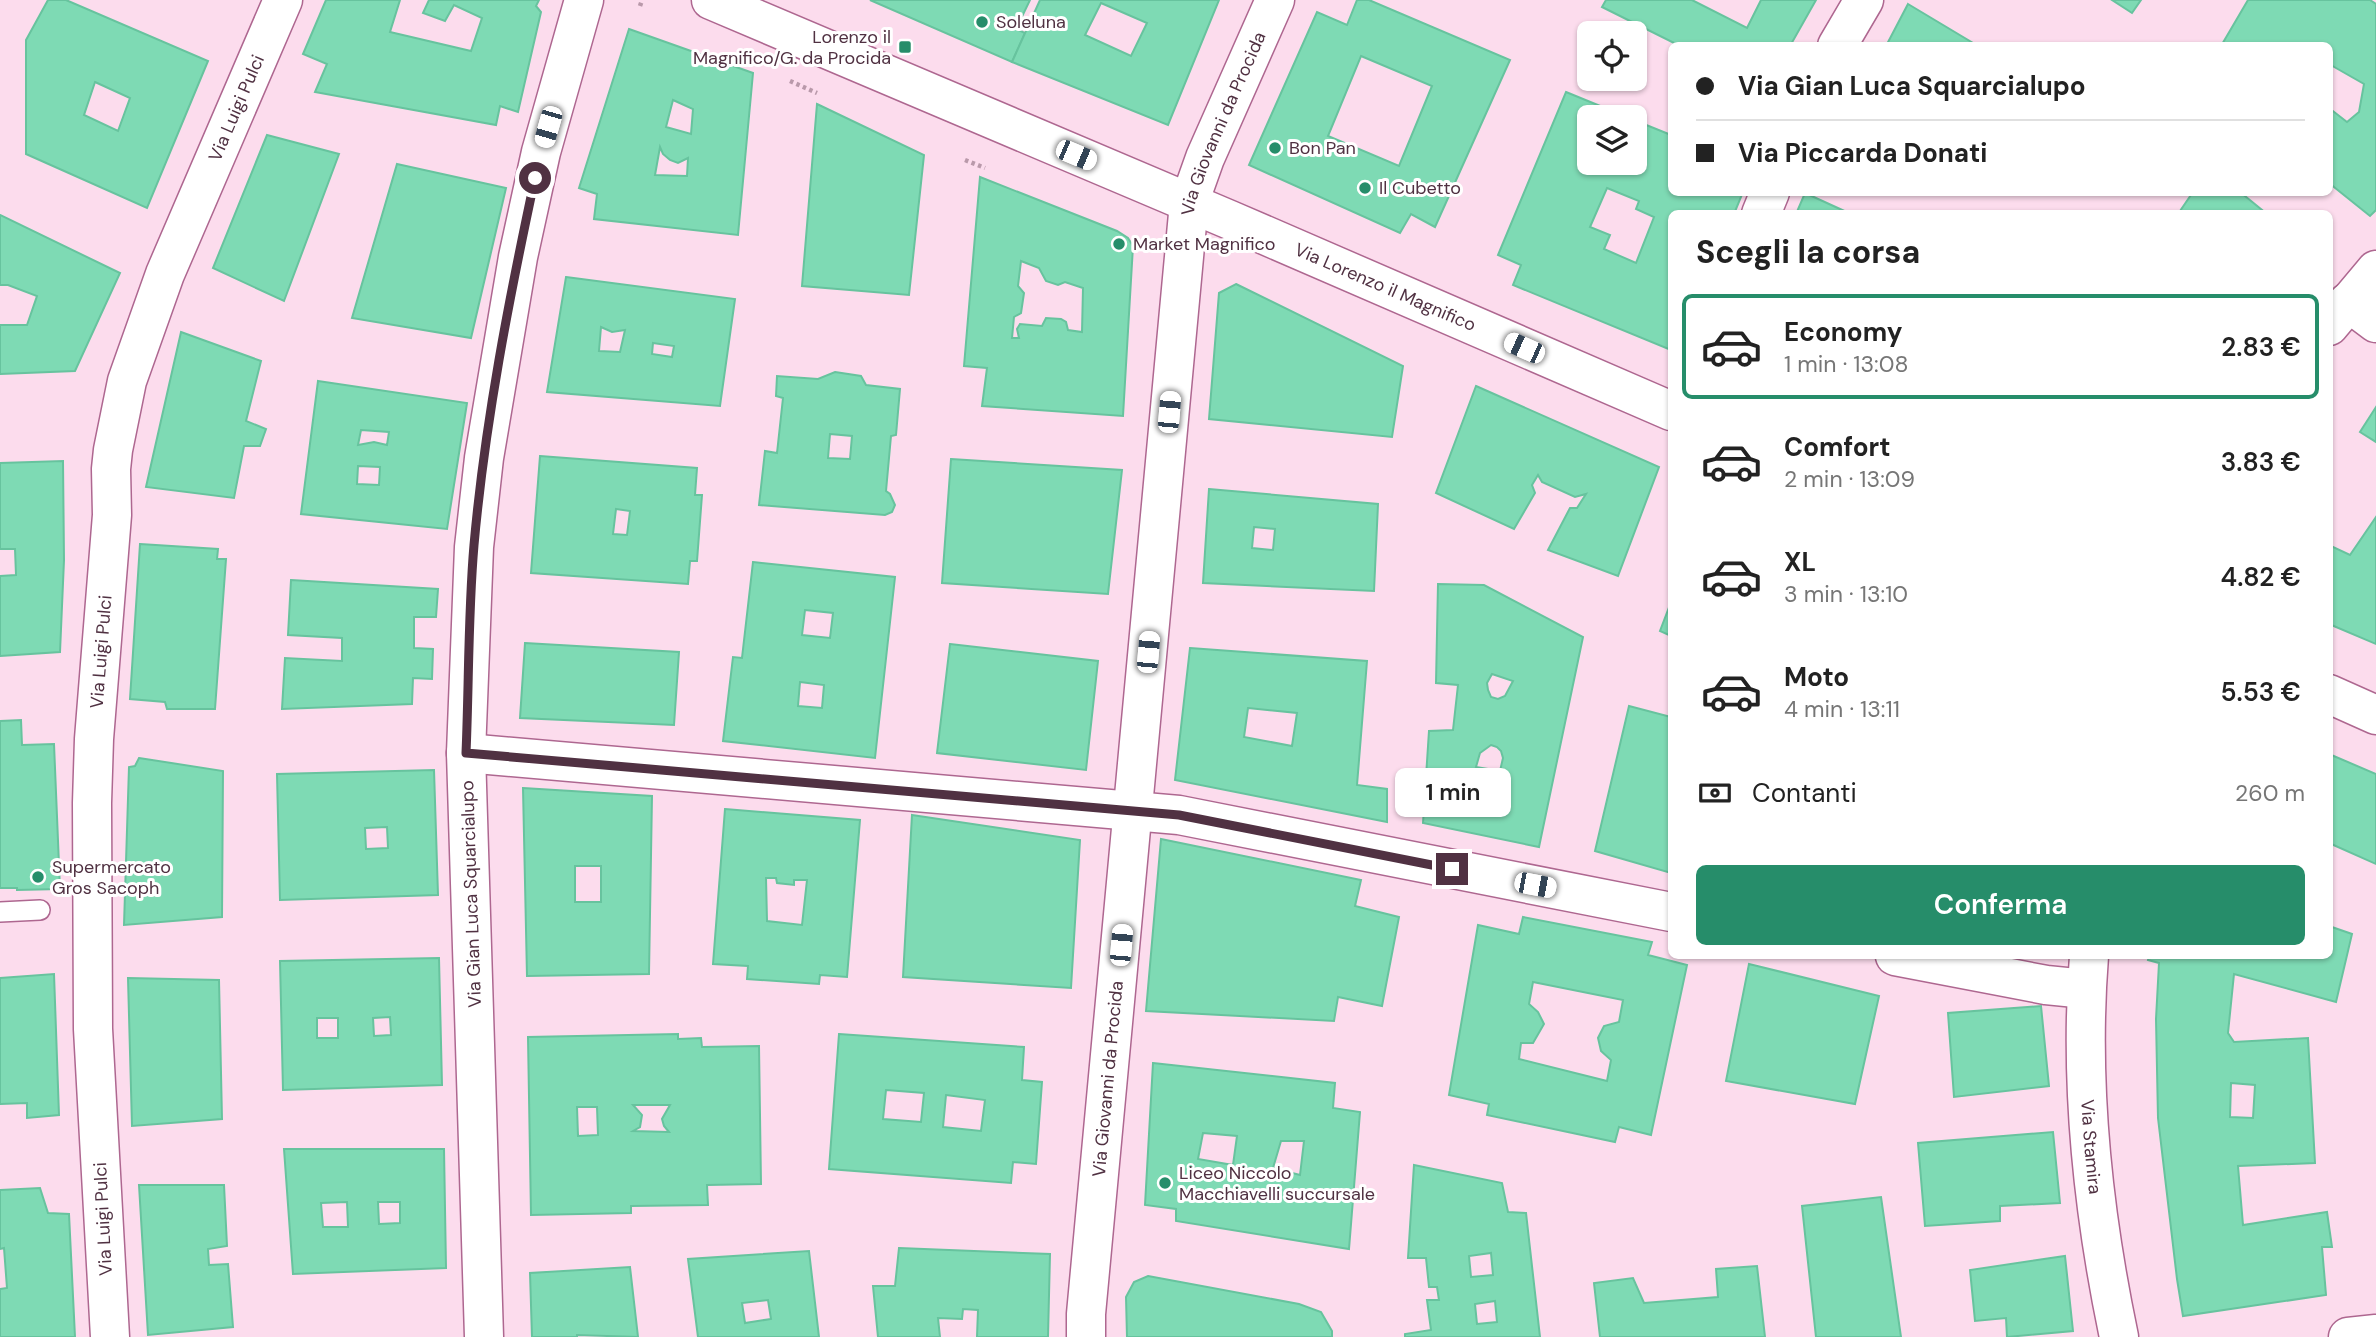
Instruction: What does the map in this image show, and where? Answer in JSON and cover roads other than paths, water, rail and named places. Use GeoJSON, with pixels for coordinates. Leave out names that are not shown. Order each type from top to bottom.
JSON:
{"type":"FeatureCollection","features":[{"type":"Feature","properties":{"kind":"street","name":"Via Luigi Pulci"},"geometry":{"type":"LineString","coordinates":[[110,1337],[93,1029],[92,803],[94,739],[112,516],[113,450],[127,381],[160,287],[283,0]]}},
{"type":"Feature","properties":{"kind":"street","name":"Via Gian Luca Squarcialupo"},"geometry":{"type":"LineString","coordinates":[[484,1337],[466,753],[474,547],[499,357],[518,257],[541,152],[584,0]]}},
{"type":"Feature","properties":{"kind":"street","name":"Via Lorenzo il Magnifico"},"geometry":{"type":"LineString","coordinates":[[711,0],[1668,410]]}},
{"type":"Feature","properties":{"kind":"street","name":"Via Giovanni da Procida"},"geometry":{"type":"LineString","coordinates":[[1086,1337],[1189,203],[1205,158],[1275,0]]}},
{"type":"Feature","properties":{"kind":"street"},"geometry":{"type":"LineString","coordinates":[[1839,42],[1864,0]]}},
{"type":"Feature","properties":{"kind":"street"},"geometry":{"type":"LineString","coordinates":[[2351,317],[2376,270]]}},
{"type":"Feature","properties":{"kind":"street"},"geometry":{"type":"LineString","coordinates":[[2333,696],[2376,715]]}},
{"type":"Feature","properties":{"kind":"street"},"geometry":{"type":"LineString","coordinates":[[466,753],[1179,815],[1668,911]]}},
{"type":"Feature","properties":{"kind":"street"},"geometry":{"type":"LineString","coordinates":[[1911,959],[2046,985],[2087,972]]}},
{"type":"Feature","properties":{"kind":"street","name":"Via Stamira"},"geometry":{"type":"LineString","coordinates":[[2087,972],[2087,1099],[2095,1184],[2119,1337]]}},
{"type":"Feature","properties":{"kind":"street"},"geometry":{"type":"LineString","coordinates":[[2348,1337],[2376,1334]]}},
{"type":"Feature","properties":{"kind":"lane"},"geometry":{"type":"LineString","coordinates":[[0,912],[40,909]]}},
{"type":"Feature","properties":{"kind":"place","name":"Soleluna"},"geometry":{"type":"Point","coordinates":[982,22]}},
{"type":"Feature","properties":{"kind":"place","name":"Lorenzo il Magnifico/G. da Procida"},"geometry":{"type":"Point","coordinates":[905,47]}},
{"type":"Feature","properties":{"kind":"place","name":"Bon Pan"},"geometry":{"type":"Point","coordinates":[1275,148]}},
{"type":"Feature","properties":{"kind":"place","name":"Il Cubetto"},"geometry":{"type":"Point","coordinates":[1365,188]}},
{"type":"Feature","properties":{"kind":"place","name":"Market Magnifico"},"geometry":{"type":"Point","coordinates":[1119,244]}},
{"type":"Feature","properties":{"kind":"place","name":"Supermercato Gros Sacoph"},"geometry":{"type":"Point","coordinates":[38,877]}},
{"type":"Feature","properties":{"kind":"place","name":"Liceo Niccolo Macchiavelli succursale"},"geometry":{"type":"Point","coordinates":[1165,1183]}}]}
